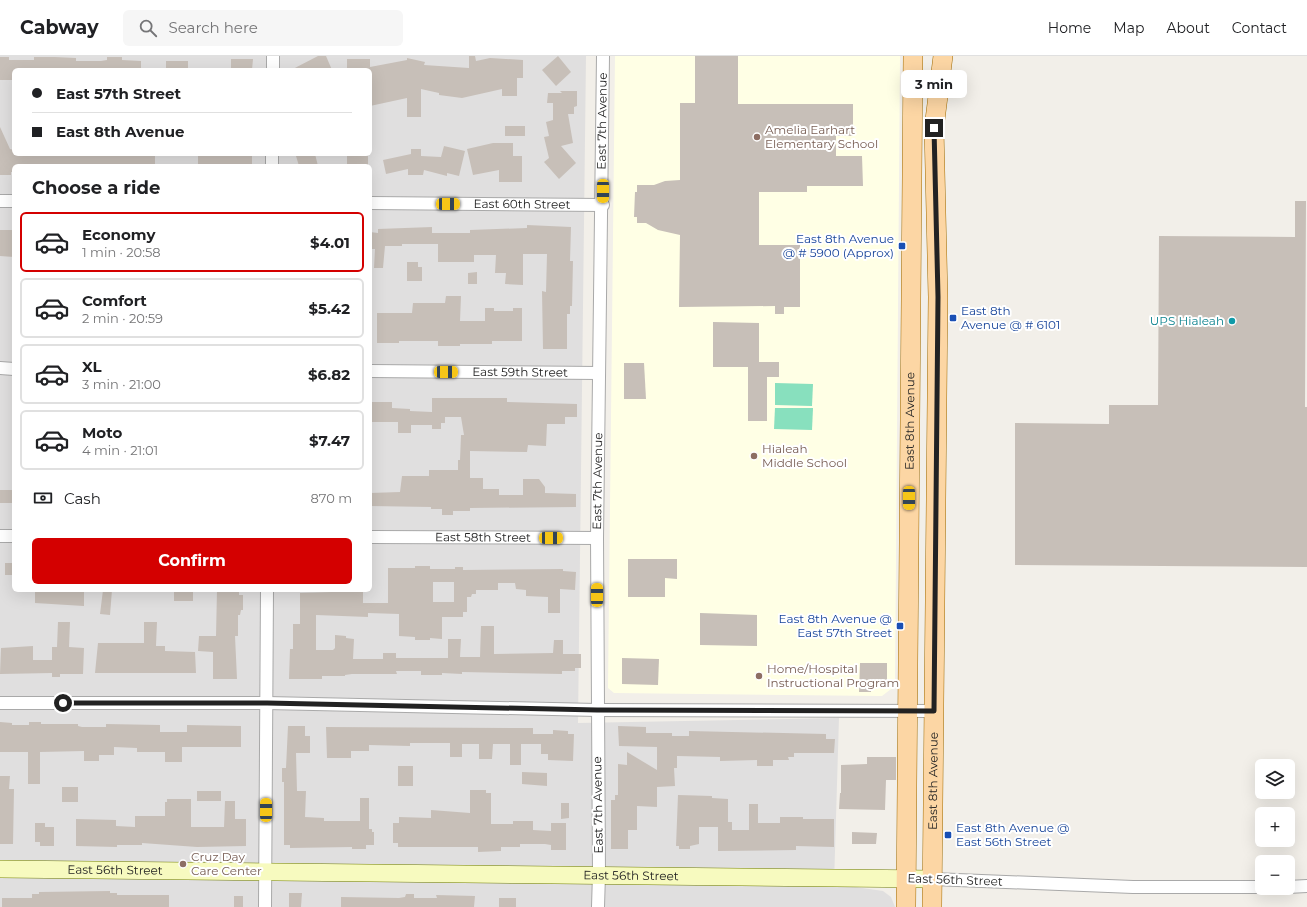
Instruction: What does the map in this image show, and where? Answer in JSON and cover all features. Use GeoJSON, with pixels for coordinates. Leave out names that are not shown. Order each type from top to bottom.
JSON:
{"type":"FeatureCollection","features":[{"type":"Feature","properties":{"kind":"main road","name":"East 8th Avenue"},"geometry":{"type":"LineString","coordinates":[[906,907],[913,56]]}},
{"type":"Feature","properties":{"kind":"main road"},"geometry":{"type":"LineString","coordinates":[[934,128],[943,56]]}},
{"type":"Feature","properties":{"kind":"main road","name":"East 8th Avenue"},"geometry":{"type":"LineString","coordinates":[[932,907],[938,297],[934,128]]}},
{"type":"Feature","properties":{"kind":"main road"},"geometry":{"type":"LineString","coordinates":[[912,202],[935,203]]}},
{"type":"Feature","properties":{"kind":"main road"},"geometry":{"type":"LineString","coordinates":[[909,452],[936,452]]}},
{"type":"Feature","properties":{"kind":"street"},"geometry":{"type":"LineString","coordinates":[[273,56],[273,68]]}},
{"type":"Feature","properties":{"kind":"street","name":"East 7th Avenue"},"geometry":{"type":"LineString","coordinates":[[598,907],[596,538],[603,205],[603,56]]}},
{"type":"Feature","properties":{"kind":"street","name":"East 8th Avenue"},"geometry":{"type":"LineString","coordinates":[[934,56],[934,128]]}},
{"type":"Feature","properties":{"kind":"street"},"geometry":{"type":"LineString","coordinates":[[0,201],[12,201]]}},
{"type":"Feature","properties":{"kind":"street","name":"East 60th Street"},"geometry":{"type":"LineString","coordinates":[[372,204],[603,205]]}},
{"type":"Feature","properties":{"kind":"street"},"geometry":{"type":"LineString","coordinates":[[0,368],[12,368]]}},
{"type":"Feature","properties":{"kind":"street","name":"East 59th Street"},"geometry":{"type":"LineString","coordinates":[[372,371],[599,373]]}},
{"type":"Feature","properties":{"kind":"street"},"geometry":{"type":"LineString","coordinates":[[0,536],[12,536]]}},
{"type":"Feature","properties":{"kind":"street","name":"East 58th Street"},"geometry":{"type":"LineString","coordinates":[[372,537],[596,538]]}},
{"type":"Feature","properties":{"kind":"street"},"geometry":{"type":"LineString","coordinates":[[265,907],[267,592]]}},
{"type":"Feature","properties":{"kind":"street"},"geometry":{"type":"LineString","coordinates":[[0,703],[267,703],[597,710],[934,711]]}},
{"type":"Feature","properties":{"kind":"street","name":"East 56th Street"},"geometry":{"type":"LineString","coordinates":[[0,869],[906,878],[1133,887],[1255,887]]}},
{"type":"Feature","properties":{"kind":"street"},"geometry":{"type":"LineString","coordinates":[[1295,886],[1307,886]]}},
{"type":"Feature","properties":{"kind":"shaded area"},"geometry":{"type":"Polygon","coordinates":[[[0,56],[586,56],[578,723],[839,718],[834,884],[883,891],[891,897],[895,907],[0,907],[0,56]]]}},
{"type":"Feature","properties":{"kind":"shaded area","name":"Hialeah Middle School"},"geometry":{"type":"Polygon","coordinates":[[[615,56],[900,56],[895,686],[882,696],[614,693],[608,688],[615,56]]]}},
{"type":"Feature","properties":{"kind":"green space"},"geometry":{"type":"Polygon","coordinates":[[[775,383],[813,384],[812,406],[775,405],[775,383]]]}},
{"type":"Feature","properties":{"kind":"green space"},"geometry":{"type":"Polygon","coordinates":[[[775,408],[813,408],[812,430],[774,429],[775,408]]]}},
{"type":"Feature","properties":{"kind":"building"},"geometry":{"type":"Polygon","coordinates":[[[318,56],[326,56],[331,68],[295,68],[318,56]]]}},
{"type":"Feature","properties":{"kind":"building"},"geometry":{"type":"Polygon","coordinates":[[[469,56],[475,56],[476,61],[490,58],[523,60],[523,78],[517,78],[517,96],[502,96],[502,89],[462,98],[439,95],[439,93],[421,89],[421,117],[407,117],[407,98],[372,106],[372,68],[347,68],[347,59],[370,59],[370,67],[407,60],[407,58],[425,62],[424,65],[469,68],[469,56]]]}},
{"type":"Feature","properties":{"kind":"building"},"geometry":{"type":"Polygon","coordinates":[[[558,56],[571,72],[556,86],[542,70],[558,56]]]}},
{"type":"Feature","properties":{"kind":"building"},"geometry":{"type":"Polygon","coordinates":[[[695,56],[738,56],[738,104],[853,104],[853,136],[836,136],[836,156],[862,156],[863,186],[807,186],[807,192],[759,192],[759,245],[800,245],[800,307],[784,307],[784,314],[775,314],[775,306],[679,307],[680,235],[658,230],[646,223],[637,223],[637,217],[634,217],[635,192],[637,192],[637,185],[654,185],[665,181],[680,180],[680,103],[695,103],[695,56]]]}},
{"type":"Feature","properties":{"kind":"building"},"geometry":{"type":"Polygon","coordinates":[[[0,57],[9,57],[9,60],[34,60],[34,57],[55,57],[76,58],[76,61],[101,61],[107,60],[107,57],[122,57],[122,60],[141,61],[141,68],[12,68],[12,80],[0,80],[0,57]]]}},
{"type":"Feature","properties":{"kind":"building"},"geometry":{"type":"Polygon","coordinates":[[[231,59],[253,59],[252,68],[231,68],[231,59]]]}},
{"type":"Feature","properties":{"kind":"building"},"geometry":{"type":"Polygon","coordinates":[[[166,61],[188,61],[188,68],[166,68],[166,61]]]}},
{"type":"Feature","properties":{"kind":"building"},"geometry":{"type":"Polygon","coordinates":[[[560,91],[577,91],[577,106],[574,107],[574,114],[568,114],[573,143],[561,146],[576,163],[559,179],[544,162],[549,158],[544,137],[549,136],[546,122],[553,120],[553,103],[547,103],[548,93],[562,93],[560,91]]]}},
{"type":"Feature","properties":{"kind":"building"},"geometry":{"type":"Polygon","coordinates":[[[505,126],[525,126],[525,136],[505,136],[505,126]]]}},
{"type":"Feature","properties":{"kind":"building"},"geometry":{"type":"Polygon","coordinates":[[[0,127],[10,149],[12,150],[12,156],[155,156],[155,164],[12,164],[11,175],[0,175],[0,127]]]}},
{"type":"Feature","properties":{"kind":"building"},"geometry":{"type":"Polygon","coordinates":[[[493,143],[513,143],[513,156],[522,156],[522,182],[499,182],[499,170],[473,175],[467,149],[493,143]]]}},
{"type":"Feature","properties":{"kind":"building"},"geometry":{"type":"Polygon","coordinates":[[[444,146],[465,151],[459,176],[447,173],[447,176],[424,170],[423,175],[408,175],[408,169],[386,174],[383,160],[411,154],[411,149],[421,149],[421,156],[441,157],[444,146]]]}},
{"type":"Feature","properties":{"kind":"building"},"geometry":{"type":"Polygon","coordinates":[[[198,156],[252,156],[252,164],[198,164],[198,156]]]}},
{"type":"Feature","properties":{"kind":"building"},"geometry":{"type":"Polygon","coordinates":[[[296,156],[316,156],[318,164],[298,164],[296,156]]]}},
{"type":"Feature","properties":{"kind":"building"},"geometry":{"type":"Polygon","coordinates":[[[347,156],[368,156],[368,164],[347,164],[347,156]]]}},
{"type":"Feature","properties":{"kind":"building","name":"UPS Hialeah"},"geometry":{"type":"Polygon","coordinates":[[[1295,201],[1306,201],[1305,407],[1307,407],[1307,567],[1015,565],[1015,423],[1109,424],[1109,405],[1158,405],[1159,236],[1295,237],[1295,201]]]}},
{"type":"Feature","properties":{"kind":"building"},"geometry":{"type":"Polygon","coordinates":[[[527,225],[571,227],[570,261],[573,261],[572,306],[570,306],[570,314],[567,314],[567,349],[543,349],[542,291],[546,292],[547,254],[523,254],[523,285],[505,284],[506,273],[495,273],[496,255],[474,255],[474,262],[438,262],[438,244],[402,244],[402,246],[385,246],[383,268],[374,268],[375,249],[372,249],[372,232],[378,233],[378,229],[432,227],[432,233],[470,233],[470,230],[527,228],[527,225]]]}},
{"type":"Feature","properties":{"kind":"building"},"geometry":{"type":"Polygon","coordinates":[[[0,230],[12,230],[12,257],[0,256],[0,230]]]}},
{"type":"Feature","properties":{"kind":"building"},"geometry":{"type":"Polygon","coordinates":[[[407,262],[418,262],[418,267],[422,267],[422,281],[407,281],[407,262]]]}},
{"type":"Feature","properties":{"kind":"building"},"geometry":{"type":"Polygon","coordinates":[[[477,272],[477,284],[468,284],[468,273],[477,272]]]}},
{"type":"Feature","properties":{"kind":"building"},"geometry":{"type":"Polygon","coordinates":[[[446,296],[461,296],[460,321],[485,321],[485,308],[494,308],[494,311],[513,311],[513,308],[522,308],[522,341],[492,341],[492,344],[460,344],[460,346],[438,346],[438,341],[399,341],[399,343],[377,343],[377,313],[412,313],[413,303],[445,303],[446,296]]]}},
{"type":"Feature","properties":{"kind":"building"},"geometry":{"type":"Polygon","coordinates":[[[713,322],[759,323],[759,362],[779,362],[779,377],[767,377],[767,421],[748,421],[748,367],[713,367],[713,322]]]}},
{"type":"Feature","properties":{"kind":"building"},"geometry":{"type":"Polygon","coordinates":[[[624,363],[644,363],[646,399],[624,399],[624,363]]]}},
{"type":"Feature","properties":{"kind":"building"},"geometry":{"type":"Polygon","coordinates":[[[432,398],[507,398],[507,402],[577,404],[577,417],[565,417],[565,424],[547,424],[546,446],[528,445],[527,452],[470,451],[470,478],[483,478],[483,489],[499,489],[499,495],[523,495],[523,479],[539,479],[545,487],[545,493],[576,494],[576,507],[470,508],[470,511],[453,511],[453,515],[442,515],[442,509],[431,509],[431,507],[372,506],[372,493],[400,492],[402,476],[429,476],[429,470],[458,470],[461,435],[464,435],[461,417],[445,417],[445,423],[441,423],[441,429],[432,429],[432,425],[411,425],[411,433],[398,433],[398,422],[372,422],[372,402],[392,402],[392,408],[432,412],[432,398]]]}},
{"type":"Feature","properties":{"kind":"building"},"geometry":{"type":"Polygon","coordinates":[[[0,490],[12,490],[12,503],[0,503],[0,490]]]}},
{"type":"Feature","properties":{"kind":"building"},"geometry":{"type":"Polygon","coordinates":[[[628,559],[677,559],[677,579],[665,578],[665,597],[628,597],[628,559]]]}},
{"type":"Feature","properties":{"kind":"building"},"geometry":{"type":"Polygon","coordinates":[[[5,563],[12,563],[12,575],[5,575],[5,563]]]}},
{"type":"Feature","properties":{"kind":"building"},"geometry":{"type":"Polygon","coordinates":[[[415,566],[430,566],[430,569],[455,569],[455,567],[463,567],[463,570],[563,569],[563,571],[576,572],[575,590],[560,589],[560,613],[548,613],[548,597],[526,596],[526,590],[516,589],[515,583],[498,583],[498,590],[476,590],[476,594],[472,594],[471,597],[467,597],[467,612],[463,612],[463,617],[442,617],[442,639],[430,638],[430,640],[415,640],[415,637],[399,636],[399,614],[368,613],[368,617],[316,615],[316,650],[333,650],[335,648],[335,635],[346,636],[346,638],[354,639],[353,659],[383,659],[383,653],[396,653],[396,658],[448,658],[448,639],[461,639],[460,657],[480,657],[481,626],[494,626],[494,654],[553,653],[554,640],[563,640],[563,654],[581,654],[581,668],[575,668],[575,671],[562,671],[562,674],[462,672],[462,674],[442,673],[442,675],[421,675],[421,671],[396,671],[397,674],[352,674],[345,676],[322,676],[322,679],[289,679],[290,649],[293,649],[293,624],[300,624],[300,593],[363,592],[363,603],[388,603],[388,568],[415,568],[415,566]],[[433,582],[433,602],[454,602],[454,582],[433,582]]]}},
{"type":"Feature","properties":{"kind":"building"},"geometry":{"type":"Polygon","coordinates":[[[35,592],[84,592],[84,606],[35,603],[35,592]]]}},
{"type":"Feature","properties":{"kind":"building"},"geometry":{"type":"Polygon","coordinates":[[[103,592],[112,592],[110,615],[100,614],[103,592]]]}},
{"type":"Feature","properties":{"kind":"building"},"geometry":{"type":"Polygon","coordinates":[[[174,592],[193,592],[193,601],[174,601],[174,592]]]}},
{"type":"Feature","properties":{"kind":"building"},"geometry":{"type":"Polygon","coordinates":[[[217,592],[239,592],[239,595],[243,595],[243,610],[241,610],[240,615],[238,615],[238,636],[235,636],[237,679],[213,679],[213,652],[198,651],[199,636],[216,636],[217,592]]]}},
{"type":"Feature","properties":{"kind":"building"},"geometry":{"type":"Polygon","coordinates":[[[700,613],[757,615],[757,646],[700,645],[700,613]]]}},
{"type":"Feature","properties":{"kind":"building"},"geometry":{"type":"Polygon","coordinates":[[[58,622],[70,622],[69,647],[84,648],[83,674],[60,674],[60,677],[52,677],[52,673],[0,674],[1,648],[33,646],[33,660],[52,660],[52,647],[57,647],[58,622]]]}},
{"type":"Feature","properties":{"kind":"building"},"geometry":{"type":"Polygon","coordinates":[[[144,622],[157,622],[156,646],[165,646],[165,651],[195,652],[196,673],[95,673],[98,643],[144,643],[144,622]]]}},
{"type":"Feature","properties":{"kind":"building"},"geometry":{"type":"Polygon","coordinates":[[[622,658],[659,659],[658,685],[622,684],[622,658]]]}},
{"type":"Feature","properties":{"kind":"building"},"geometry":{"type":"Polygon","coordinates":[[[860,663],[887,663],[887,684],[871,684],[871,692],[859,692],[860,663]]]}},
{"type":"Feature","properties":{"kind":"building"},"geometry":{"type":"Polygon","coordinates":[[[0,722],[12,723],[12,725],[29,725],[29,722],[41,722],[41,724],[78,724],[78,726],[82,727],[106,727],[106,724],[160,725],[160,732],[187,732],[187,725],[241,726],[241,747],[182,747],[182,762],[165,762],[165,752],[137,752],[137,748],[114,747],[114,755],[99,755],[99,761],[84,761],[84,751],[40,752],[40,784],[28,784],[28,752],[0,752],[0,722]]]}},
{"type":"Feature","properties":{"kind":"building"},"geometry":{"type":"Polygon","coordinates":[[[288,726],[305,726],[305,736],[310,736],[310,753],[296,753],[297,791],[306,791],[305,817],[324,818],[324,821],[360,821],[360,798],[369,798],[369,829],[372,829],[372,832],[374,832],[374,845],[366,845],[366,849],[352,849],[352,847],[290,848],[290,845],[284,845],[284,782],[282,782],[282,768],[286,768],[288,726]]]}},
{"type":"Feature","properties":{"kind":"building"},"geometry":{"type":"Polygon","coordinates":[[[618,726],[646,727],[646,733],[672,733],[672,736],[689,736],[689,731],[826,734],[826,739],[835,739],[834,753],[794,753],[794,757],[788,757],[789,760],[773,760],[773,766],[757,766],[757,760],[720,761],[720,757],[677,756],[677,768],[674,768],[675,786],[657,787],[657,807],[637,806],[637,830],[628,830],[628,849],[611,849],[611,800],[615,800],[615,795],[618,795],[618,764],[627,765],[627,752],[657,770],[657,747],[619,746],[618,726]]]}},
{"type":"Feature","properties":{"kind":"building"},"geometry":{"type":"Polygon","coordinates":[[[326,727],[533,728],[533,734],[553,734],[553,730],[568,731],[568,734],[574,734],[573,761],[548,760],[548,754],[541,754],[541,744],[521,744],[521,765],[510,765],[510,744],[493,744],[492,759],[479,759],[479,744],[462,744],[462,757],[450,757],[450,743],[410,743],[410,746],[369,745],[369,751],[351,751],[351,758],[327,758],[326,727]]]}},
{"type":"Feature","properties":{"kind":"building"},"geometry":{"type":"Polygon","coordinates":[[[867,757],[896,757],[896,780],[886,780],[885,810],[839,809],[841,793],[841,765],[867,764],[867,757]]]}},
{"type":"Feature","properties":{"kind":"building"},"geometry":{"type":"Polygon","coordinates":[[[398,766],[413,766],[413,786],[398,786],[398,766]]]}},
{"type":"Feature","properties":{"kind":"building"},"geometry":{"type":"Polygon","coordinates":[[[522,772],[547,773],[547,786],[522,784],[522,772]]]}},
{"type":"Feature","properties":{"kind":"building"},"geometry":{"type":"Polygon","coordinates":[[[0,776],[10,776],[9,789],[14,789],[13,844],[0,844],[0,776]]]}},
{"type":"Feature","properties":{"kind":"building"},"geometry":{"type":"Polygon","coordinates":[[[62,787],[78,787],[78,802],[62,802],[62,787]]]}},
{"type":"Feature","properties":{"kind":"building"},"geometry":{"type":"Polygon","coordinates":[[[470,790],[486,790],[486,793],[491,793],[491,824],[513,824],[513,821],[533,821],[533,830],[551,831],[551,823],[566,823],[566,850],[551,850],[551,845],[545,844],[520,844],[520,847],[501,847],[501,851],[478,852],[478,847],[398,847],[398,843],[393,843],[393,823],[399,823],[399,817],[431,818],[431,810],[470,813],[470,790]]]}},
{"type":"Feature","properties":{"kind":"building"},"geometry":{"type":"Polygon","coordinates":[[[197,791],[221,791],[221,801],[197,801],[197,791]]]}},
{"type":"Feature","properties":{"kind":"building"},"geometry":{"type":"Polygon","coordinates":[[[678,795],[712,796],[712,798],[728,799],[728,822],[732,822],[732,830],[749,830],[749,804],[758,804],[758,823],[780,823],[780,817],[834,819],[834,847],[796,846],[796,850],[718,851],[718,827],[699,827],[699,844],[690,846],[690,849],[679,849],[679,846],[676,846],[678,795]]]}},
{"type":"Feature","properties":{"kind":"building"},"geometry":{"type":"Polygon","coordinates":[[[167,799],[191,799],[191,827],[224,827],[225,801],[235,801],[235,819],[246,819],[246,846],[197,847],[142,843],[142,845],[117,845],[117,847],[76,846],[76,819],[116,820],[116,826],[135,827],[135,816],[165,816],[165,802],[167,802],[167,799]]]}},
{"type":"Feature","properties":{"kind":"building"},"geometry":{"type":"Polygon","coordinates":[[[561,803],[569,803],[569,818],[561,819],[561,803]]]}},
{"type":"Feature","properties":{"kind":"building"},"geometry":{"type":"Polygon","coordinates":[[[35,823],[45,823],[45,827],[54,827],[54,846],[40,846],[40,842],[35,842],[35,823]]]}},
{"type":"Feature","properties":{"kind":"building"},"geometry":{"type":"Polygon","coordinates":[[[852,832],[877,833],[876,844],[852,844],[852,832]]]}},
{"type":"Feature","properties":{"kind":"building"},"geometry":{"type":"Polygon","coordinates":[[[110,891],[110,893],[117,893],[117,895],[169,895],[169,907],[2,907],[2,898],[32,898],[32,894],[39,894],[39,892],[110,891]]]}},
{"type":"Feature","properties":{"kind":"building"},"geometry":{"type":"Polygon","coordinates":[[[289,893],[302,893],[301,907],[289,907],[289,893]]]}},
{"type":"Feature","properties":{"kind":"building"},"geometry":{"type":"Polygon","coordinates":[[[406,894],[414,894],[414,898],[437,898],[436,895],[475,896],[474,907],[341,907],[341,897],[399,898],[405,897],[406,894]]]}},
{"type":"Feature","properties":{"kind":"building"},"geometry":{"type":"Polygon","coordinates":[[[234,896],[243,896],[243,907],[234,907],[234,896]]]}},
{"type":"Feature","properties":{"kind":"building"},"geometry":{"type":"Polygon","coordinates":[[[499,898],[516,898],[516,907],[499,907],[499,898]]]}},
{"type":"Feature","properties":{"kind":"place","name":"Amelia Earhart Elementary School"},"geometry":{"type":"Point","coordinates":[757,137]}},
{"type":"Feature","properties":{"kind":"place","name":"East 8th Avenue @ # 5900 (Approx)"},"geometry":{"type":"Point","coordinates":[902,246]}},
{"type":"Feature","properties":{"kind":"place","name":"East 8th Avenue @ # 6101"},"geometry":{"type":"Point","coordinates":[953,318]}},
{"type":"Feature","properties":{"kind":"place","name":"UPS Hialeah"},"geometry":{"type":"Point","coordinates":[1232,321]}},
{"type":"Feature","properties":{"kind":"place","name":"Hialeah Middle School"},"geometry":{"type":"Point","coordinates":[754,456]}},
{"type":"Feature","properties":{"kind":"place","name":"East 8th Avenue @ East 57th Street"},"geometry":{"type":"Point","coordinates":[900,626]}},
{"type":"Feature","properties":{"kind":"place","name":"Home/Hospital Instructional Program"},"geometry":{"type":"Point","coordinates":[759,676]}},
{"type":"Feature","properties":{"kind":"place","name":"East 8th Avenue @ East 56th Street"},"geometry":{"type":"Point","coordinates":[948,835]}},
{"type":"Feature","properties":{"kind":"place","name":"Cruz Day Care Center"},"geometry":{"type":"Point","coordinates":[183,864]}},
{"type":"Feature","properties":{"kind":"route"},"geometry":{"type":"LineString","coordinates":[[63,703],[267,703],[597,710],[934,711],[938,297],[934,128]]}}]}
